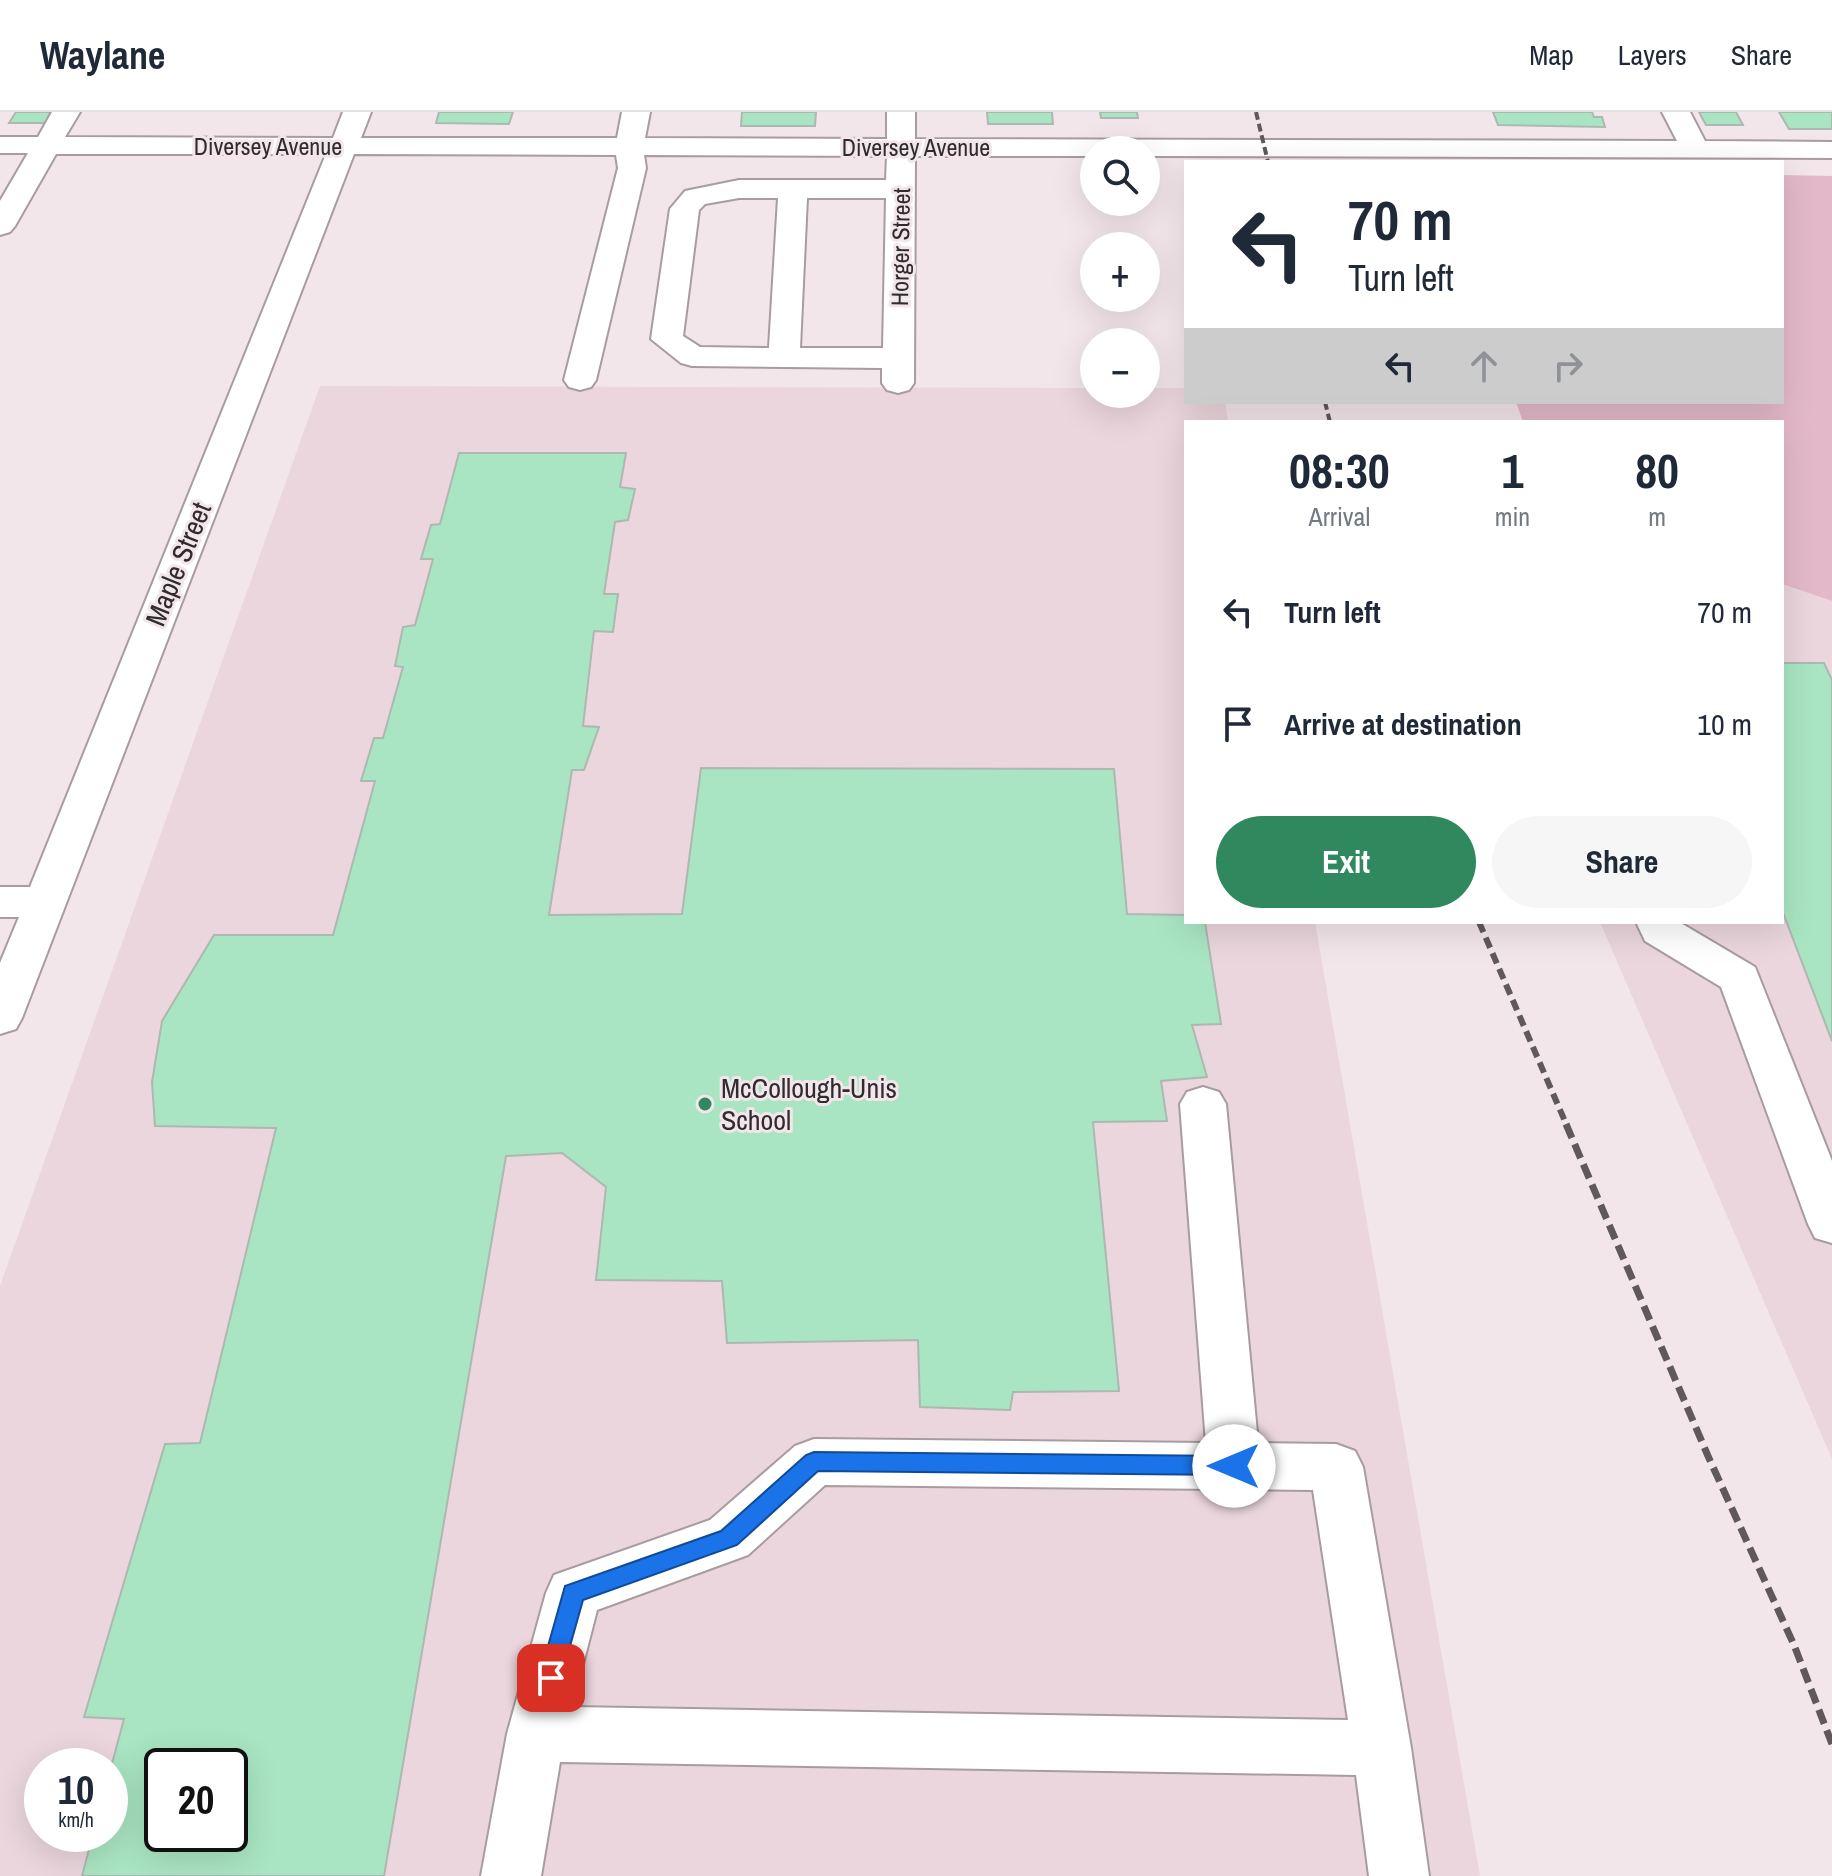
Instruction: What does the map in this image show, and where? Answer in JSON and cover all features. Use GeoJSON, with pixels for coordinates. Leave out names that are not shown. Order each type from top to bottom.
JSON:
{"type":"FeatureCollection","features":[{"type":"Feature","properties":{"kind":"street"},"geometry":{"type":"LineString","coordinates":[[0,226],[66,112]]}},
{"type":"Feature","properties":{"kind":"street","name":"Maple Street"},"geometry":{"type":"LineString","coordinates":[[0,1018],[357,112]]}},
{"type":"Feature","properties":{"kind":"street"},"geometry":{"type":"LineString","coordinates":[[580,380],[632,168],[629,147],[636,112]]}},
{"type":"Feature","properties":{"kind":"street","name":"Horger Street"},"geometry":{"type":"LineString","coordinates":[[784,358],[898,370],[901,112]]}},
{"type":"Feature","properties":{"kind":"street"},"geometry":{"type":"LineString","coordinates":[[1676,112],[1696,150]]}},
{"type":"Feature","properties":{"kind":"street"},"geometry":{"type":"LineString","coordinates":[[1419,121],[1428,149]]}},
{"type":"Feature","properties":{"kind":"street","name":"Diversey Avenue"},"geometry":{"type":"LineString","coordinates":[[0,145],[1832,150]]}},
{"type":"Feature","properties":{"kind":"street"},"geometry":{"type":"LineString","coordinates":[[793,189],[784,358],[692,356],[667,339],[685,209],[695,197],[716,192],[793,189],[900,189]]}},
{"type":"Feature","properties":{"kind":"street"},"geometry":{"type":"LineString","coordinates":[[0,902],[44,902]]}},
{"type":"Feature","properties":{"kind":"street"},"geometry":{"type":"LineString","coordinates":[[1658,924],[1660,930],[1740,978],[1832,1224]]}},
{"type":"Feature","properties":{"kind":"street"},"geometry":{"type":"LineString","coordinates":[[1203,1104],[1234,1466]]}},
{"type":"Feature","properties":{"kind":"street"},"geometry":{"type":"LineString","coordinates":[[511,1876],[536,1734],[574,1593],[729,1538],[814,1462],[1336,1467],[1382,1748],[1399,1876]]}},
{"type":"Feature","properties":{"kind":"street"},"geometry":{"type":"LineString","coordinates":[[536,1734],[1382,1748]]}},
{"type":"Feature","properties":{"kind":"shaded area"},"geometry":{"type":"Polygon","coordinates":[[[1784,175],[1832,176],[1832,601],[1784,585],[1784,420],[1522,420],[1517,404],[1784,404],[1784,175]]]}},
{"type":"Feature","properties":{"kind":"shaded area","name":"McCollough-Unis School"},"geometry":{"type":"Polygon","coordinates":[[[320,386],[1080,388],[1080,408],[1160,408],[1160,388],[1184,388],[1184,404],[1225,404],[1228,420],[1184,420],[1184,924],[1315,924],[1480,1876],[0,1876],[0,1286],[320,386]]]}},
{"type":"Feature","properties":{"kind":"shaded area"},"geometry":{"type":"Polygon","coordinates":[[[1784,585],[1832,601],[1832,1459],[1601,924],[1784,924],[1784,585]]]}},
{"type":"Feature","properties":{"kind":"building"},"geometry":{"type":"Polygon","coordinates":[[[16,112],[53,112],[45,123],[9,123],[16,112]]]}},
{"type":"Feature","properties":{"kind":"building"},"geometry":{"type":"Polygon","coordinates":[[[439,112],[513,112],[509,124],[436,123],[439,112]]]}},
{"type":"Feature","properties":{"kind":"building"},"geometry":{"type":"Polygon","coordinates":[[[742,112],[816,112],[815,126],[741,126],[742,112]]]}},
{"type":"Feature","properties":{"kind":"building"},"geometry":{"type":"Polygon","coordinates":[[[987,112],[1052,112],[1053,124],[988,124],[987,112]]]}},
{"type":"Feature","properties":{"kind":"building"},"geometry":{"type":"Polygon","coordinates":[[[1100,112],[1137,112],[1138,118],[1101,118],[1100,112]]]}},
{"type":"Feature","properties":{"kind":"building"},"geometry":{"type":"Polygon","coordinates":[[[1493,112],[1592,112],[1594,117],[1602,117],[1605,127],[1498,125],[1493,112]]]}},
{"type":"Feature","properties":{"kind":"building"},"geometry":{"type":"Polygon","coordinates":[[[1699,112],[1736,112],[1743,125],[1706,125],[1699,112]]]}},
{"type":"Feature","properties":{"kind":"building"},"geometry":{"type":"Polygon","coordinates":[[[1779,112],[1832,112],[1832,129],[1789,129],[1779,112]]]}},
{"type":"Feature","properties":{"kind":"building"},"geometry":{"type":"Polygon","coordinates":[[[459,453],[626,453],[620,487],[635,489],[628,520],[615,522],[604,594],[618,594],[613,632],[594,631],[583,726],[599,727],[584,770],[572,770],[549,915],[682,914],[701,768],[1114,769],[1127,914],[1184,915],[1184,924],[1205,924],[1221,1024],[1192,1025],[1207,1077],[1161,1081],[1167,1121],[1093,1122],[1119,1391],[1013,1392],[1010,1410],[920,1407],[918,1340],[727,1343],[722,1281],[596,1280],[606,1187],[562,1153],[506,1156],[384,1876],[82,1876],[88,1852],[128,1852],[128,1748],[116,1748],[124,1719],[84,1717],[165,1444],[200,1443],[276,1128],[155,1126],[152,1082],[162,1021],[214,935],[333,935],[375,781],[361,781],[374,738],[383,738],[403,667],[395,666],[403,627],[415,625],[433,559],[421,559],[431,525],[440,524],[459,453]]]}},
{"type":"Feature","properties":{"kind":"building"},"geometry":{"type":"Polygon","coordinates":[[[1784,663],[1824,663],[1832,680],[1832,1041],[1784,915],[1784,663]]]}},
{"type":"Feature","properties":{"kind":"railway"},"geometry":{"type":"LineString","coordinates":[[1256,112],[1268,160]]}},
{"type":"Feature","properties":{"kind":"railway"},"geometry":{"type":"LineString","coordinates":[[1326,404],[1330,420]]}},
{"type":"Feature","properties":{"kind":"railway"},"geometry":{"type":"LineString","coordinates":[[1480,924],[1567,1126]]}},
{"type":"Feature","properties":{"kind":"railway"},"geometry":{"type":"LineString","coordinates":[[1566,1124],[1708,1456],[1794,1645],[1832,1744]]}},
{"type":"Feature","properties":{"kind":"place","name":"McCollough-Unis School"},"geometry":{"type":"Point","coordinates":[705,1104]}},
{"type":"Feature","properties":{"kind":"route"},"geometry":{"type":"LineString","coordinates":[[551,1678],[574,1593],[729,1538],[814,1462],[1234,1466]]}}]}
